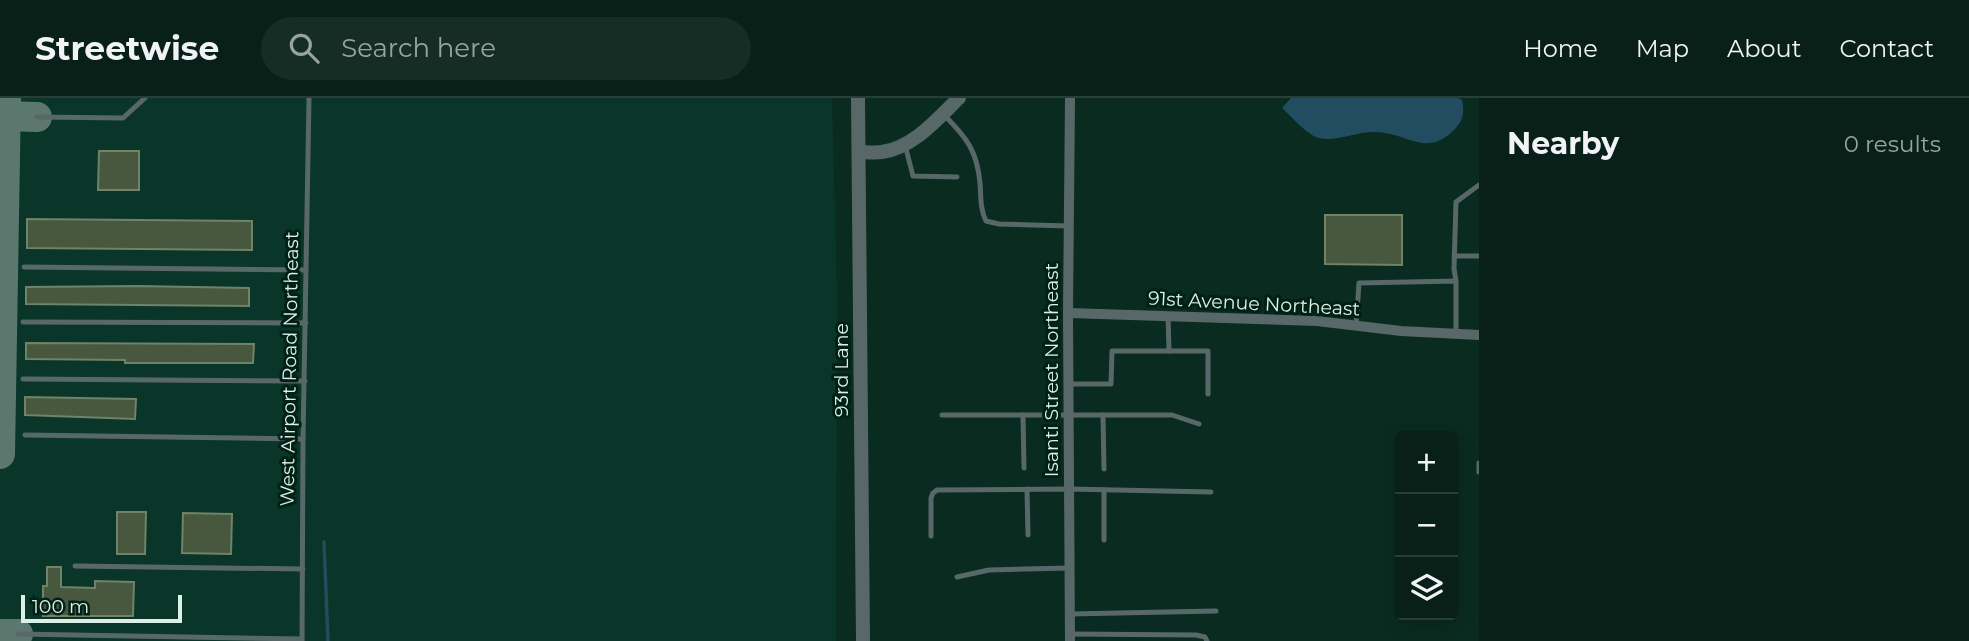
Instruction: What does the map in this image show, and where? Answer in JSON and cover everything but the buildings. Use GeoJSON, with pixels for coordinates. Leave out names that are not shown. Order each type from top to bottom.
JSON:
{"type":"FeatureCollection","features":[{"type":"Feature","properties":{"kind":"street","name":"93rd Lane"},"geometry":{"type":"LineString","coordinates":[[858,98],[863,641]]}},
{"type":"Feature","properties":{"kind":"street"},"geometry":{"type":"LineString","coordinates":[[859,152],[881,153],[905,145],[959,98]]}},
{"type":"Feature","properties":{"kind":"street","name":"Isanti Street Northeast"},"geometry":{"type":"LineString","coordinates":[[1070,98],[1070,637]]}},
{"type":"Feature","properties":{"kind":"street","name":"91st Avenue Northeast"},"geometry":{"type":"LineString","coordinates":[[1068,313],[1317,321],[1401,331],[1479,335]]}},
{"type":"Feature","properties":{"kind":"lane"},"geometry":{"type":"LineString","coordinates":[[37,117],[123,118],[145,98]]}},
{"type":"Feature","properties":{"kind":"lane","name":"West Airport Road Northeast"},"geometry":{"type":"LineString","coordinates":[[302,640],[309,98]]}},
{"type":"Feature","properties":{"kind":"lane"},"geometry":{"type":"LineString","coordinates":[[943,113],[964,136],[972,150],[980,179],[982,213],[986,221],[999,224],[1068,226]]}},
{"type":"Feature","properties":{"kind":"lane"},"geometry":{"type":"LineString","coordinates":[[905,145],[913,176],[957,177]]}},
{"type":"Feature","properties":{"kind":"lane"},"geometry":{"type":"LineString","coordinates":[[1456,334],[1456,202],[1479,185]]}},
{"type":"Feature","properties":{"kind":"lane"},"geometry":{"type":"LineString","coordinates":[[1454,256],[1479,256]]}},
{"type":"Feature","properties":{"kind":"lane"},"geometry":{"type":"LineString","coordinates":[[24,267],[306,270]]}},
{"type":"Feature","properties":{"kind":"lane"},"geometry":{"type":"LineString","coordinates":[[1356,326],[1359,283],[1456,281]]}},
{"type":"Feature","properties":{"kind":"lane"},"geometry":{"type":"LineString","coordinates":[[1168,315],[1169,351]]}},
{"type":"Feature","properties":{"kind":"lane"},"geometry":{"type":"LineString","coordinates":[[23,322],[306,323]]}},
{"type":"Feature","properties":{"kind":"lane"},"geometry":{"type":"LineString","coordinates":[[1069,384],[1111,384],[1112,351],[1208,351],[1208,394]]}},
{"type":"Feature","properties":{"kind":"lane"},"geometry":{"type":"LineString","coordinates":[[23,379],[305,381]]}},
{"type":"Feature","properties":{"kind":"lane"},"geometry":{"type":"LineString","coordinates":[[942,415],[1172,415],[1199,424]]}},
{"type":"Feature","properties":{"kind":"lane"},"geometry":{"type":"LineString","coordinates":[[1023,415],[1024,468]]}},
{"type":"Feature","properties":{"kind":"lane"},"geometry":{"type":"LineString","coordinates":[[1103,415],[1104,469]]}},
{"type":"Feature","properties":{"kind":"lane"},"geometry":{"type":"LineString","coordinates":[[25,435],[303,439]]}},
{"type":"Feature","properties":{"kind":"lane"},"geometry":{"type":"LineString","coordinates":[[1479,463],[1479,472]]}},
{"type":"Feature","properties":{"kind":"lane"},"geometry":{"type":"LineString","coordinates":[[1027,489],[1028,535]]}},
{"type":"Feature","properties":{"kind":"lane"},"geometry":{"type":"LineString","coordinates":[[931,536],[931,498],[937,490],[1210,492]]}},
{"type":"Feature","properties":{"kind":"lane"},"geometry":{"type":"LineString","coordinates":[[1104,490],[1104,540]]}},
{"type":"Feature","properties":{"kind":"lane"},"geometry":{"type":"LineString","coordinates":[[75,566],[303,569]]}},
{"type":"Feature","properties":{"kind":"lane"},"geometry":{"type":"LineString","coordinates":[[957,577],[989,570],[1070,568]]}},
{"type":"Feature","properties":{"kind":"lane"},"geometry":{"type":"LineString","coordinates":[[1070,614],[1216,611]]}},
{"type":"Feature","properties":{"kind":"lane"},"geometry":{"type":"LineString","coordinates":[[18,634],[302,640]]}},
{"type":"Feature","properties":{"kind":"lane"},"geometry":{"type":"LineString","coordinates":[[1070,637],[1196,635],[1205,637],[1207,641]]}},
{"type":"Feature","properties":{"kind":"shaded area"},"geometry":{"type":"Polygon","coordinates":[[[0,98],[832,98],[837,294],[836,641],[0,641],[0,98]]]}},
{"type":"Feature","properties":{"kind":"water"},"geometry":{"type":"Polygon","coordinates":[[[1291,98],[1458,98],[1462,100],[1463,113],[1454,130],[1434,142],[1424,143],[1373,132],[1326,139],[1310,133],[1282,108],[1291,98]]]}},
{"type":"Feature","properties":{"kind":"waterway"},"geometry":{"type":"LineString","coordinates":[[324,542],[328,641]]}},
{"type":"Feature","properties":{"kind":"taxiway"},"geometry":{"type":"LineString","coordinates":[[0,454],[6,98]]}},
{"type":"Feature","properties":{"kind":"taxiway"},"geometry":{"type":"LineString","coordinates":[[5,116],[37,117]]}},
{"type":"Feature","properties":{"kind":"taxiway"},"geometry":{"type":"LineString","coordinates":[[0,634],[18,634]]}}]}
